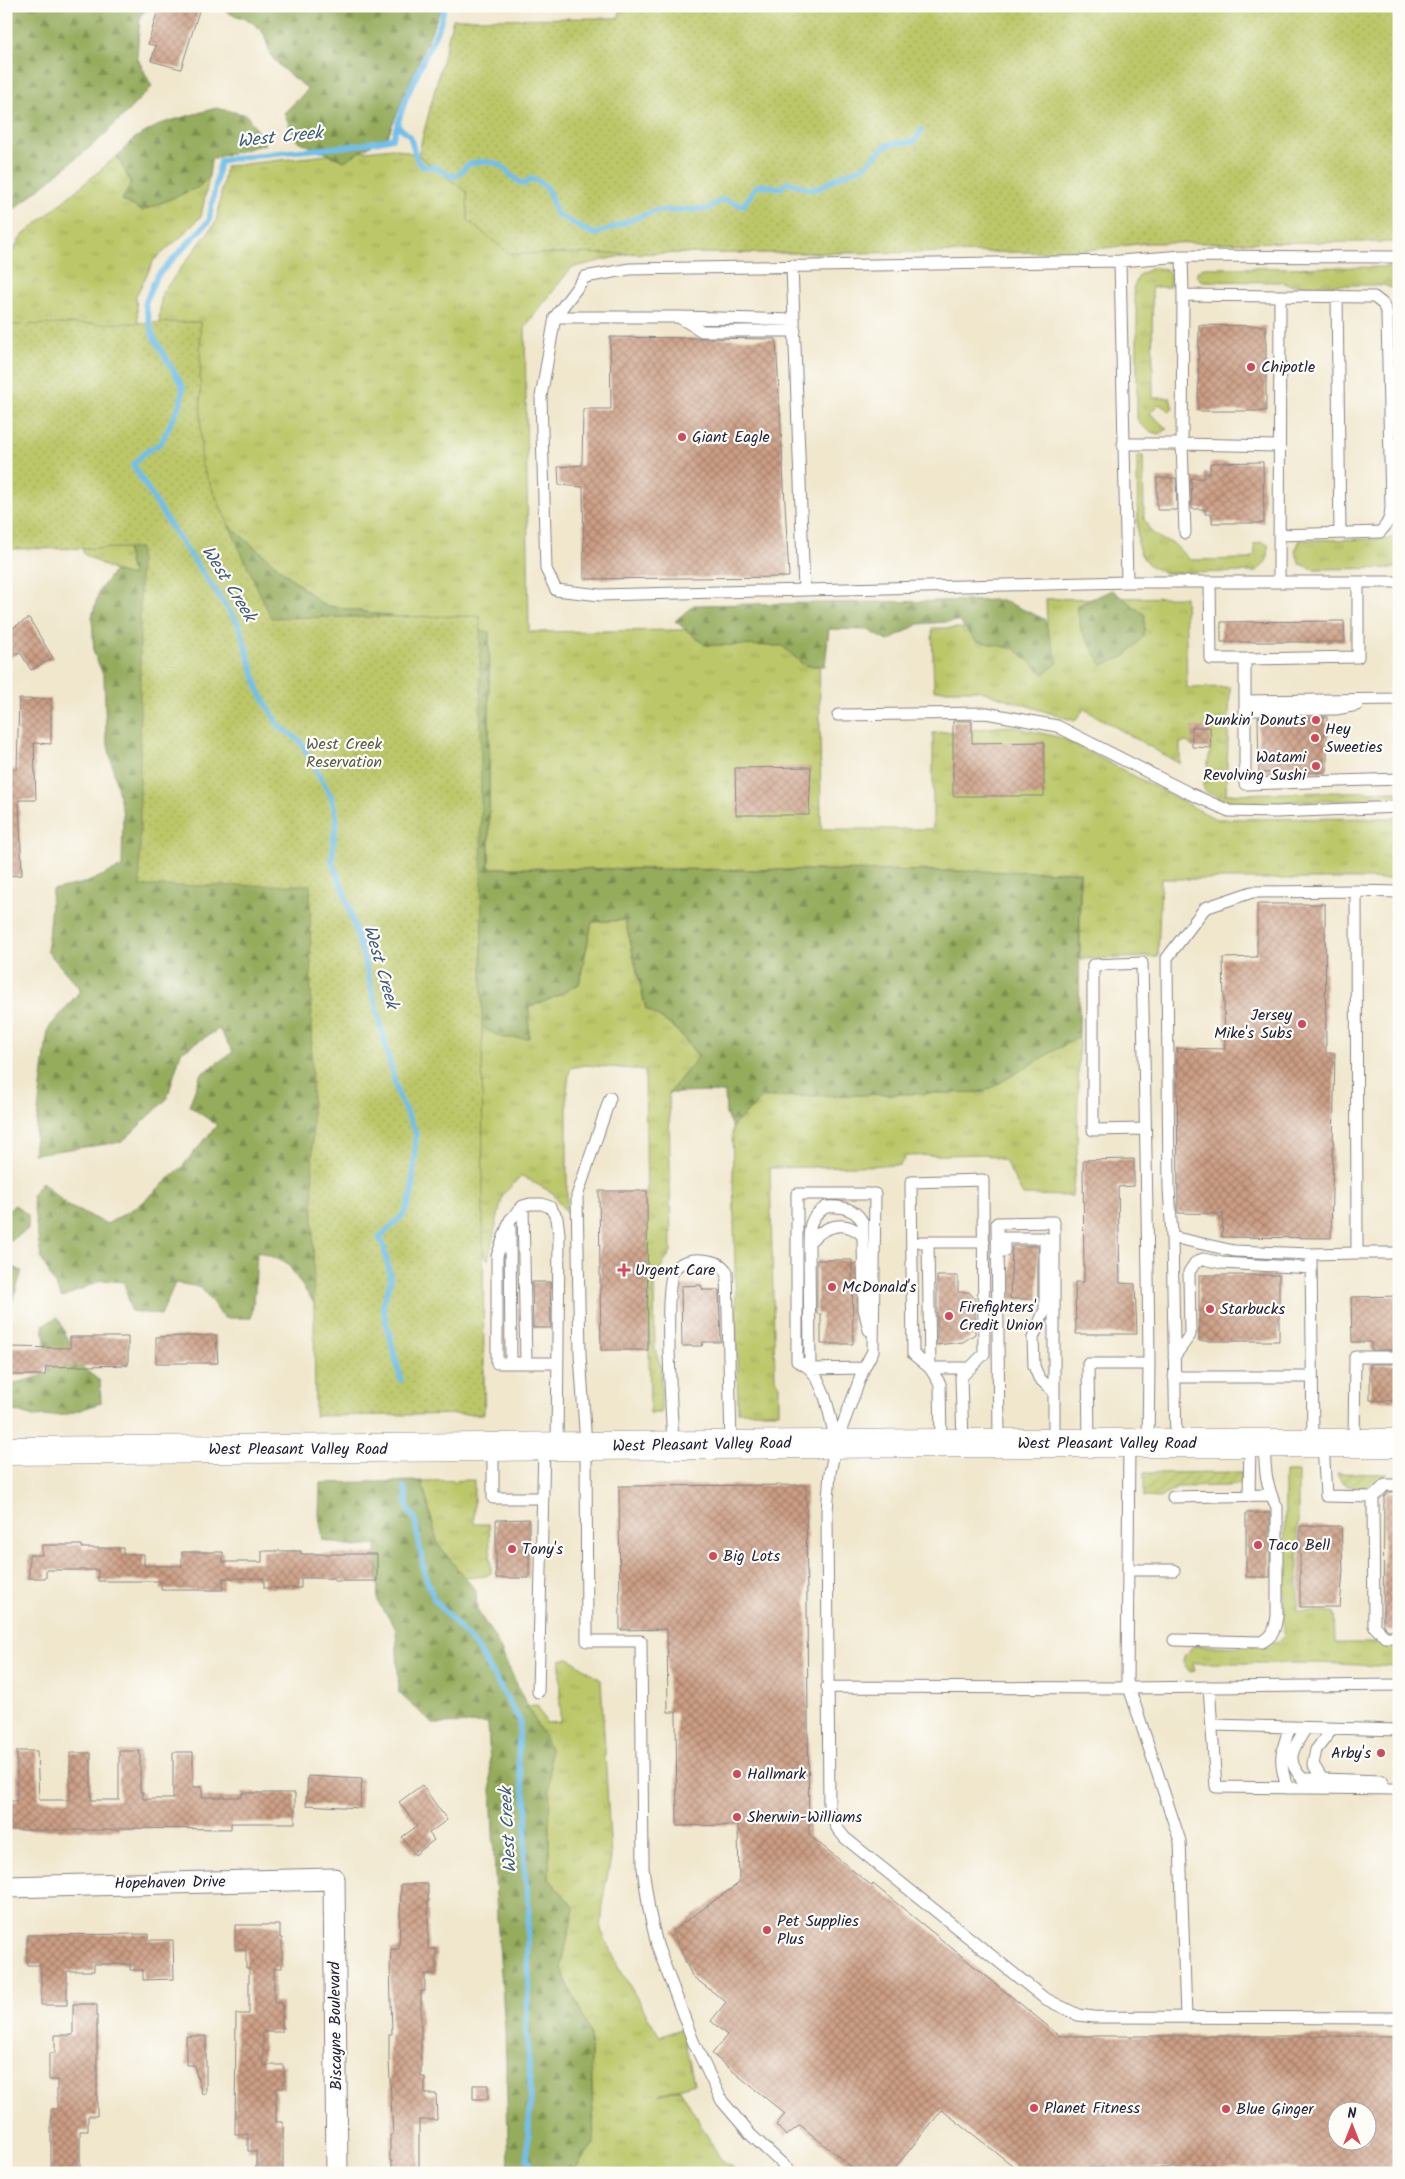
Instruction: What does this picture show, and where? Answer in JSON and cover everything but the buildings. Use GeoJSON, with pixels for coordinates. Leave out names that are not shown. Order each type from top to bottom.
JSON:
{"type":"FeatureCollection","features":[{"type":"Feature","properties":{"kind":"main road","name":"West Pleasant Valley Road"},"geometry":{"type":"LineString","coordinates":[[6,1451],[493,1448],[836,1443],[1399,1443]]}},
{"type":"Feature","properties":{"kind":"street","name":"Hopehaven Drive"},"geometry":{"type":"LineString","coordinates":[[6,1886],[334,1879]]}},
{"type":"Feature","properties":{"kind":"street","name":"Biscayne Boulevard"},"geometry":{"type":"LineString","coordinates":[[334,1879],[337,2173]]}},
{"type":"Feature","properties":{"kind":"lane"},"geometry":{"type":"LineString","coordinates":[[1399,256],[1182,256],[1120,261],[630,269],[585,277],[555,316],[541,397],[546,568],[556,590],[600,595],[1127,582],[1399,582]]}},
{"type":"Feature","properties":{"kind":"lane"},"geometry":{"type":"LineString","coordinates":[[1182,256],[1184,533]]}},
{"type":"Feature","properties":{"kind":"lane"},"geometry":{"type":"LineString","coordinates":[[1120,261],[1127,582]]}},
{"type":"Feature","properties":{"kind":"lane"},"geometry":{"type":"LineString","coordinates":[[792,266],[804,590]]}},
{"type":"Feature","properties":{"kind":"lane"},"geometry":{"type":"LineString","coordinates":[[1183,295],[1374,297],[1378,299],[1385,309],[1391,508],[1388,525],[1380,532],[1279,534]]}},
{"type":"Feature","properties":{"kind":"lane"},"geometry":{"type":"LineString","coordinates":[[1279,582],[1280,296]]}},
{"type":"Feature","properties":{"kind":"lane"},"geometry":{"type":"LineString","coordinates":[[1337,296],[1340,533]]}},
{"type":"Feature","properties":{"kind":"lane"},"geometry":{"type":"LineString","coordinates":[[555,316],[679,316],[794,326]]}},
{"type":"Feature","properties":{"kind":"lane"},"geometry":{"type":"LineString","coordinates":[[1123,444],[1280,446]]}},
{"type":"Feature","properties":{"kind":"lane"},"geometry":{"type":"LineString","coordinates":[[1210,582],[1211,659],[1358,656],[1358,582]]}},
{"type":"Feature","properties":{"kind":"lane"},"geometry":{"type":"LineString","coordinates":[[1245,659],[1245,784],[1399,779]]}},
{"type":"Feature","properties":{"kind":"lane"},"geometry":{"type":"LineString","coordinates":[[1245,706],[1395,699]]}},
{"type":"Feature","properties":{"kind":"lane"},"geometry":{"type":"LineString","coordinates":[[838,715],[986,713],[1057,726],[1228,811],[1276,812],[1399,807]]}},
{"type":"Feature","properties":{"kind":"lane"},"geometry":{"type":"LineString","coordinates":[[1356,891],[1357,1253]]}},
{"type":"Feature","properties":{"kind":"lane"},"geometry":{"type":"LineString","coordinates":[[1176,1443],[1172,1237],[1168,1188],[1167,958],[1206,908],[1252,892],[1399,892]]}},
{"type":"Feature","properties":{"kind":"lane"},"geometry":{"type":"LineString","coordinates":[[1146,1129],[1093,1130],[1093,965],[1142,963],[1146,1129],[1149,1364],[1139,1443],[1128,1570],[1127,1669],[1129,1688],[1180,1841],[1186,2017]]}},
{"type":"Feature","properties":{"kind":"lane"},"geometry":{"type":"LineString","coordinates":[[610,1098],[577,1196],[580,1354],[586,1446],[587,1641],[641,1641],[643,1868],[649,1910],[657,1945],[693,2040],[722,2101],[751,2135],[792,2173]]}},
{"type":"Feature","properties":{"kind":"lane"},"geometry":{"type":"LineString","coordinates":[[983,1180],[984,1354],[961,1376],[952,1443],[940,1384],[930,1368],[914,1354],[911,1182],[983,1180]]}},
{"type":"Feature","properties":{"kind":"lane"},"geometry":{"type":"LineString","coordinates":[[836,1443],[829,1412],[819,1382],[810,1369],[797,1361],[797,1194],[875,1194],[874,1351],[864,1368],[836,1443],[830,1473],[827,1511],[829,1811],[837,1828],[845,1838],[1044,1998],[1063,2008],[1085,2016],[1399,2018]]}},
{"type":"Feature","properties":{"kind":"lane"},"geometry":{"type":"LineString","coordinates":[[538,1692],[544,1498],[557,1363],[559,1234],[557,1218],[550,1207],[542,1204],[530,1204],[523,1206],[510,1220],[497,1256],[497,1363],[557,1363]]}},
{"type":"Feature","properties":{"kind":"lane"},"geometry":{"type":"LineString","coordinates":[[523,1206],[526,1363]]}},
{"type":"Feature","properties":{"kind":"lane"},"geometry":{"type":"LineString","coordinates":[[810,1369],[809,1227],[812,1219],[826,1207],[844,1207],[854,1212],[863,1223],[864,1310],[874,1351]]}},
{"type":"Feature","properties":{"kind":"lane"},"geometry":{"type":"LineString","coordinates":[[999,1443],[997,1223],[1054,1222],[1054,1443]]}},
{"type":"Feature","properties":{"kind":"lane"},"geometry":{"type":"LineString","coordinates":[[809,1242],[817,1234],[841,1224],[856,1229],[863,1236]]}},
{"type":"Feature","properties":{"kind":"lane"},"geometry":{"type":"LineString","coordinates":[[1172,1237],[1234,1251],[1311,1254],[1399,1252]]}},
{"type":"Feature","properties":{"kind":"lane"},"geometry":{"type":"LineString","coordinates":[[998,1335],[1004,1298],[1004,1238],[1045,1238],[1045,1309],[1033,1338],[1034,1366],[1039,1378],[1054,1392]]}},
{"type":"Feature","properties":{"kind":"lane"},"geometry":{"type":"LineString","coordinates":[[911,1242],[984,1242]]}},
{"type":"Feature","properties":{"kind":"lane"},"geometry":{"type":"LineString","coordinates":[[928,1242],[930,1368]]}},
{"type":"Feature","properties":{"kind":"lane"},"geometry":{"type":"LineString","coordinates":[[1311,1254],[1311,1376],[1326,1496],[1373,1497]]}},
{"type":"Feature","properties":{"kind":"lane"},"geometry":{"type":"LineString","coordinates":[[1174,1357],[1190,1335],[1190,1272],[1194,1264],[1203,1259],[1222,1263],[1311,1268]]}},
{"type":"Feature","properties":{"kind":"lane"},"geometry":{"type":"LineString","coordinates":[[673,1445],[669,1281],[674,1269],[683,1263],[698,1260],[715,1262],[723,1266],[727,1272],[731,1445]]}},
{"type":"Feature","properties":{"kind":"lane"},"geometry":{"type":"LineString","coordinates":[[1354,1443],[1355,1357],[1399,1358]]}},
{"type":"Feature","properties":{"kind":"lane"},"geometry":{"type":"LineString","coordinates":[[1089,1443],[1088,1364],[1149,1364]]}},
{"type":"Feature","properties":{"kind":"lane"},"geometry":{"type":"LineString","coordinates":[[810,1369],[864,1368]]}},
{"type":"Feature","properties":{"kind":"lane"},"geometry":{"type":"LineString","coordinates":[[930,1368],[970,1368]]}},
{"type":"Feature","properties":{"kind":"lane"},"geometry":{"type":"LineString","coordinates":[[1174,1376],[1311,1376]]}},
{"type":"Feature","properties":{"kind":"lane"},"geometry":{"type":"LineString","coordinates":[[1174,1640],[1262,1642],[1272,1637],[1275,1630],[1277,1616],[1277,1507],[1270,1495],[1257,1443]]}},
{"type":"Feature","properties":{"kind":"lane"},"geometry":{"type":"LineString","coordinates":[[1250,1496],[1257,1443]]}},
{"type":"Feature","properties":{"kind":"lane"},"geometry":{"type":"LineString","coordinates":[[493,1448],[493,1498],[544,1498]]}},
{"type":"Feature","properties":{"kind":"lane"},"geometry":{"type":"LineString","coordinates":[[1399,1485],[1385,1485],[1373,1497],[1374,1626],[1385,1637],[1399,1637]]}},
{"type":"Feature","properties":{"kind":"lane"},"geometry":{"type":"LineString","coordinates":[[1173,1497],[1270,1495]]}},
{"type":"Feature","properties":{"kind":"lane"},"geometry":{"type":"LineString","coordinates":[[1128,1570],[1174,1570]]}},
{"type":"Feature","properties":{"kind":"lane"},"geometry":{"type":"LineString","coordinates":[[827,1687],[1129,1688],[1399,1685]]}},
{"type":"Feature","properties":{"kind":"lane"},"geometry":{"type":"LineString","coordinates":[[1209,1687],[1216,1787],[1398,1788]]}},
{"type":"Feature","properties":{"kind":"lane"},"geometry":{"type":"LineString","coordinates":[[1213,1725],[1399,1730]]}},
{"type":"Feature","properties":{"kind":"lane"},"geometry":{"type":"LineString","coordinates":[[1287,1788],[1281,1768],[1280,1753],[1290,1727]]}},
{"type":"Feature","properties":{"kind":"lane"},"geometry":{"type":"LineString","coordinates":[[1306,1728],[1292,1752],[1294,1769],[1303,1779],[1383,1781],[1398,1788]]}},
{"type":"Feature","properties":{"kind":"lane"},"geometry":{"type":"LineString","coordinates":[[1322,1779],[1313,1764],[1316,1750],[1332,1729]]}},
{"type":"Feature","properties":{"kind":"green space"},"geometry":{"type":"Polygon","coordinates":[[[6,6],[149,6],[140,16],[137,57],[152,87],[101,138],[6,216],[6,6]]]}},
{"type":"Feature","properties":{"kind":"green space"},"geometry":{"type":"Polygon","coordinates":[[[219,6],[442,6],[388,135],[344,161],[296,140],[284,113],[308,89],[286,72],[271,56],[264,34],[251,21],[231,14],[219,6]]]}},
{"type":"Feature","properties":{"kind":"green space"},"geometry":{"type":"Polygon","coordinates":[[[620,6],[1399,6],[1399,242],[1146,243],[1070,252],[510,254],[468,221],[467,192],[418,155],[453,19],[619,18],[620,6]]]}},
{"type":"Feature","properties":{"kind":"green space"},"geometry":{"type":"Polygon","coordinates":[[[703,6],[1399,6],[649,249],[571,268],[525,327],[529,632],[819,628],[821,829],[933,829],[933,733],[1011,726],[1062,738],[1216,819],[1399,818],[1399,879],[1161,879],[1158,957],[1080,959],[1080,872],[489,868],[489,633],[323,605],[208,508],[175,354],[159,319],[162,293],[216,222],[226,166],[393,148],[418,155],[468,192],[703,6]]]}},
{"type":"Feature","properties":{"kind":"green space"},"geometry":{"type":"Polygon","coordinates":[[[216,108],[247,115],[265,144],[211,159],[209,177],[199,187],[142,211],[122,200],[131,183],[117,156],[135,138],[163,123],[216,108]]]}},
{"type":"Feature","properties":{"kind":"green space"},"geometry":{"type":"Polygon","coordinates":[[[117,156],[131,183],[199,187],[209,177],[201,216],[183,235],[154,260],[136,296],[139,333],[120,512],[133,577],[114,571],[84,554],[66,505],[6,412],[6,261],[22,236],[117,156]]]}},
{"type":"Feature","properties":{"kind":"green space"},"geometry":{"type":"Polygon","coordinates":[[[1399,267],[1399,300],[1395,289],[1383,285],[1291,285],[1281,282],[1201,281],[1196,275],[1201,268],[1399,267]]]}},
{"type":"Feature","properties":{"kind":"green space"},"geometry":{"type":"Polygon","coordinates":[[[1153,268],[1166,269],[1171,275],[1169,287],[1152,287],[1153,398],[1170,398],[1173,409],[1170,411],[1159,404],[1150,413],[1167,429],[1160,434],[1147,430],[1137,419],[1137,316],[1133,288],[1140,274],[1153,268]]]}},
{"type":"Feature","properties":{"kind":"green space","name":"West Creek Reservation"},"geometry":{"type":"Polygon","coordinates":[[[200,322],[201,464],[271,618],[480,616],[484,1414],[315,1416],[310,885],[140,886],[140,548],[6,549],[6,325],[200,322]]]}},
{"type":"Feature","properties":{"kind":"green space"},"geometry":{"type":"Polygon","coordinates":[[[1137,456],[1143,456],[1144,519],[1151,532],[1163,540],[1173,543],[1190,560],[1250,559],[1255,554],[1254,544],[1262,542],[1268,545],[1268,558],[1264,564],[1255,572],[1164,573],[1151,566],[1144,560],[1138,546],[1137,456]]]}},
{"type":"Feature","properties":{"kind":"green space"},"geometry":{"type":"Polygon","coordinates":[[[208,508],[323,605],[489,632],[489,868],[1080,872],[1079,1036],[984,1092],[763,1097],[732,1127],[726,1114],[725,1092],[669,1093],[699,1056],[674,1027],[646,1009],[625,920],[592,922],[579,984],[553,998],[529,1007],[529,1038],[502,1038],[466,1018],[208,508]]]}},
{"type":"Feature","properties":{"kind":"green space"},"geometry":{"type":"Polygon","coordinates":[[[120,512],[326,865],[320,1312],[287,1263],[257,1251],[255,1292],[251,1318],[224,1318],[201,1287],[175,1283],[161,1315],[131,1311],[124,1282],[101,1280],[62,1298],[41,1258],[32,1195],[42,1182],[68,1206],[107,1224],[141,1204],[182,1167],[217,1125],[189,1106],[201,1074],[233,1052],[219,1029],[181,1052],[167,1099],[122,1142],[33,1154],[48,1029],[81,990],[47,951],[52,890],[88,882],[122,867],[123,814],[106,736],[104,677],[94,653],[92,617],[99,591],[114,571],[132,576],[120,512]]]}},
{"type":"Feature","properties":{"kind":"green space"},"geometry":{"type":"Polygon","coordinates":[[[1399,533],[1399,568],[1314,569],[1300,564],[1295,551],[1300,540],[1389,539],[1399,533]]]}},
{"type":"Feature","properties":{"kind":"green space"},"geometry":{"type":"Polygon","coordinates":[[[1112,590],[1145,615],[1144,636],[1124,657],[1102,665],[1081,630],[1077,606],[1112,590]]]}},
{"type":"Feature","properties":{"kind":"green space"},"geometry":{"type":"Polygon","coordinates":[[[1185,597],[1187,688],[1230,687],[1226,794],[1399,791],[1399,800],[1237,802],[1220,798],[1205,791],[1203,786],[1211,748],[1192,747],[1187,742],[1180,743],[1180,764],[1084,709],[1075,721],[978,690],[934,690],[932,628],[1047,629],[1046,599],[1185,597]]]}},
{"type":"Feature","properties":{"kind":"green space"},"geometry":{"type":"Polygon","coordinates":[[[1002,600],[1044,619],[1058,663],[1044,674],[1015,649],[976,641],[959,621],[919,624],[888,641],[868,630],[829,629],[825,666],[805,666],[782,646],[705,645],[675,621],[694,605],[1002,600]]]}},
{"type":"Feature","properties":{"kind":"green space"},"geometry":{"type":"Polygon","coordinates":[[[625,920],[646,1009],[674,1027],[699,1057],[669,1093],[671,1251],[654,1281],[655,1349],[661,1368],[661,1413],[650,1413],[645,1070],[584,1065],[570,1068],[567,1089],[567,1214],[553,1193],[522,1176],[503,1194],[488,1260],[483,1252],[484,1405],[466,1018],[529,1007],[553,998],[579,984],[592,922],[625,920]]]}},
{"type":"Feature","properties":{"kind":"green space"},"geometry":{"type":"Polygon","coordinates":[[[1079,1036],[1077,1152],[1072,1196],[1023,1195],[1005,1161],[985,1154],[906,1156],[900,1165],[770,1168],[775,1377],[779,1386],[779,1412],[738,1412],[732,1127],[763,1097],[984,1092],[1079,1036]]]}},
{"type":"Feature","properties":{"kind":"green space"},"geometry":{"type":"Polygon","coordinates":[[[15,1205],[28,1215],[28,1229],[6,1243],[6,1212],[15,1205]]]}},
{"type":"Feature","properties":{"kind":"green space"},"geometry":{"type":"Polygon","coordinates":[[[6,1264],[22,1271],[6,1321],[6,1264]]]}},
{"type":"Feature","properties":{"kind":"green space"},"geometry":{"type":"Polygon","coordinates":[[[58,1317],[75,1355],[84,1369],[100,1381],[101,1403],[65,1415],[33,1417],[8,1409],[12,1384],[49,1374],[43,1325],[58,1317]]]}},
{"type":"Feature","properties":{"kind":"green space"},"geometry":{"type":"Polygon","coordinates":[[[1241,1472],[1242,1484],[1179,1487],[1160,1498],[1144,1497],[1144,1473],[1241,1472]]]}},
{"type":"Feature","properties":{"kind":"green space"},"geometry":{"type":"Polygon","coordinates":[[[1285,1472],[1298,1472],[1298,1611],[1334,1612],[1335,1643],[1399,1643],[1399,1667],[1318,1663],[1193,1663],[1195,1671],[1190,1672],[1183,1663],[1184,1656],[1193,1646],[1268,1647],[1284,1637],[1285,1472]]]}},
{"type":"Feature","properties":{"kind":"green space"},"geometry":{"type":"Polygon","coordinates":[[[1337,1473],[1388,1474],[1373,1484],[1355,1488],[1343,1483],[1337,1473]]]}},
{"type":"Feature","properties":{"kind":"green space"},"geometry":{"type":"Polygon","coordinates":[[[474,1480],[474,1524],[489,1524],[491,1573],[486,1576],[465,1578],[438,1545],[422,1481],[474,1480]]]}},
{"type":"Feature","properties":{"kind":"green space"},"geometry":{"type":"Polygon","coordinates":[[[422,1481],[438,1545],[476,1591],[477,1610],[495,1638],[527,1706],[550,1748],[549,1879],[574,1907],[561,1969],[590,2033],[594,2143],[572,2173],[509,2173],[505,2028],[497,1918],[488,1723],[433,1724],[399,1693],[396,1628],[378,1602],[376,1545],[355,1547],[323,1540],[319,1516],[320,1483],[422,1481]]]}},
{"type":"Feature","properties":{"kind":"green space"},"geometry":{"type":"Polygon","coordinates":[[[569,1658],[601,1680],[611,1858],[604,1893],[601,1930],[618,1966],[660,2037],[682,2028],[694,2083],[658,2095],[680,2089],[720,2158],[738,2173],[572,2173],[594,2143],[590,2033],[561,1969],[574,1907],[549,1879],[549,1846],[527,1706],[537,1705],[546,1723],[560,1722],[560,1660],[569,1658]]]}},
{"type":"Feature","properties":{"kind":"waterway","name":"West Creek"},"geometry":{"type":"LineString","coordinates":[[401,1380],[385,1317],[383,1304],[391,1279],[383,1244],[379,1238],[404,1214],[412,1194],[416,1133],[398,1095],[366,967],[344,891],[332,863],[337,820],[332,798],[300,741],[279,726],[259,691],[239,625],[171,527],[133,465],[144,453],[161,443],[181,402],[183,387],[153,336],[145,304],[156,277],[209,221],[220,161],[263,154],[350,146],[393,138],[406,98],[440,24],[445,6]]}},
{"type":"Feature","properties":{"kind":"waterway"},"geometry":{"type":"LineString","coordinates":[[398,126],[410,136],[417,160],[422,166],[437,168],[453,177],[472,163],[496,163],[524,184],[531,179],[543,184],[549,192],[557,215],[596,234],[654,211],[707,209],[722,199],[743,206],[755,188],[760,185],[781,188],[788,182],[810,189],[820,188],[836,178],[865,166],[885,146],[895,143],[914,142],[922,130]]}},
{"type":"Feature","properties":{"kind":"waterway","name":"West Creek"},"geometry":{"type":"LineString","coordinates":[[405,1487],[408,1510],[414,1517],[425,1575],[434,1599],[478,1649],[520,1721],[518,1761],[527,1807],[524,1867],[529,1905],[527,1949],[529,1980],[526,2024],[531,2091],[527,2158],[536,2173]]}},
{"type":"Feature","properties":{"kind":"place","name":"Chipotle"},"geometry":{"type":"Point","coordinates":[1251,367]}},
{"type":"Feature","properties":{"kind":"place","name":"Giant Eagle"},"geometry":{"type":"Point","coordinates":[682,437]}},
{"type":"Feature","properties":{"kind":"place","name":"Dunkin' Donuts"},"geometry":{"type":"Point","coordinates":[1316,720]}},
{"type":"Feature","properties":{"kind":"place","name":"Hey Sweeties"},"geometry":{"type":"Point","coordinates":[1315,738]}},
{"type":"Feature","properties":{"kind":"place","name":"Watami Revolving Sushi"},"geometry":{"type":"Point","coordinates":[1316,766]}},
{"type":"Feature","properties":{"kind":"place","name":"Jersey Mike's Subs"},"geometry":{"type":"Point","coordinates":[1302,1024]}},
{"type":"Feature","properties":{"kind":"place","name":"Urgent Care"},"geometry":{"type":"Point","coordinates":[624,1270]}},
{"type":"Feature","properties":{"kind":"place","name":"McDonald's"},"geometry":{"type":"Point","coordinates":[832,1287]}},
{"type":"Feature","properties":{"kind":"place","name":"Starbucks"},"geometry":{"type":"Point","coordinates":[1210,1309]}},
{"type":"Feature","properties":{"kind":"place","name":"Firefighters' Credit Union"},"geometry":{"type":"Point","coordinates":[949,1316]}},
{"type":"Feature","properties":{"kind":"place","name":"Taco Bell"},"geometry":{"type":"Point","coordinates":[1258,1545]}},
{"type":"Feature","properties":{"kind":"place","name":"Tony's"},"geometry":{"type":"Point","coordinates":[512,1549]}},
{"type":"Feature","properties":{"kind":"place","name":"Big Lots"},"geometry":{"type":"Point","coordinates":[713,1556]}},
{"type":"Feature","properties":{"kind":"place","name":"Arby's"},"geometry":{"type":"Point","coordinates":[1381,1753]}},
{"type":"Feature","properties":{"kind":"place","name":"Hallmark"},"geometry":{"type":"Point","coordinates":[737,1774]}},
{"type":"Feature","properties":{"kind":"place","name":"Sherwin-Williams"},"geometry":{"type":"Point","coordinates":[737,1817]}},
{"type":"Feature","properties":{"kind":"place","name":"Pet Supplies Plus"},"geometry":{"type":"Point","coordinates":[767,1930]}},
{"type":"Feature","properties":{"kind":"place","name":"Planet Fitness"},"geometry":{"type":"Point","coordinates":[1034,2108]}},
{"type":"Feature","properties":{"kind":"place","name":"Blue Ginger"},"geometry":{"type":"Point","coordinates":[1226,2109]}}]}
